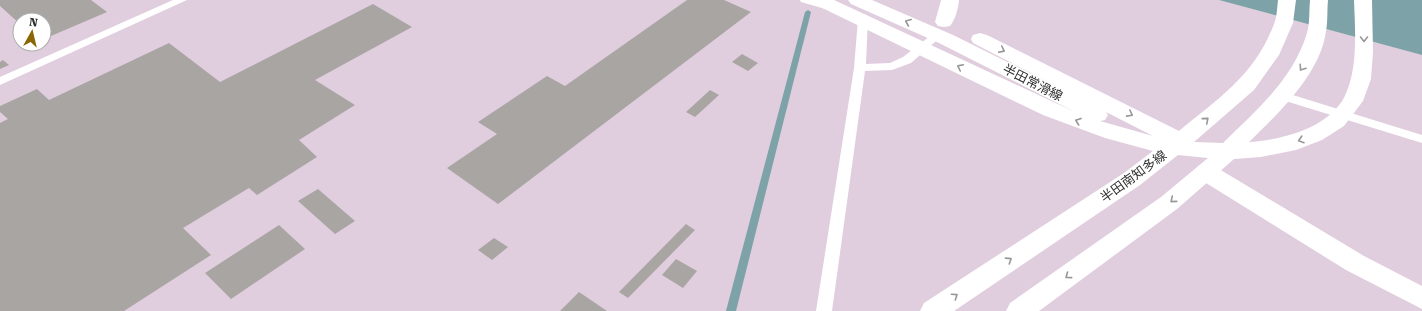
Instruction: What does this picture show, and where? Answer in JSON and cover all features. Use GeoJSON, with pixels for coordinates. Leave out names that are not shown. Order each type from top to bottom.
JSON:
{"type":"FeatureCollection","features":[{"type":"Feature","properties":{"kind":"main road"},"geometry":{"type":"LineString","coordinates":[[820,0],[1050,110],[1081,122],[1150,142],[1188,149],[1252,150],[1274,147],[1306,139],[1328,128],[1344,114],[1354,101],[1360,87],[1364,45],[1363,0]]}},
{"type":"Feature","properties":{"kind":"main road","name":"半田常滑線"},"geometry":{"type":"LineString","coordinates":[[857,0],[941,28]]}},
{"type":"Feature","properties":{"kind":"main road","name":"半田常滑線"},"geometry":{"type":"LineString","coordinates":[[889,0],[941,28],[1174,146],[1355,263],[1422,298]]}},
{"type":"Feature","properties":{"kind":"main road"},"geometry":{"type":"LineString","coordinates":[[941,28],[949,9],[950,0]]}},
{"type":"Feature","properties":{"kind":"main road","name":"半田南知多線"},"geometry":{"type":"LineString","coordinates":[[933,311],[1132,178],[1174,146],[1247,85],[1269,55],[1284,23],[1287,0]]}},
{"type":"Feature","properties":{"kind":"main road"},"geometry":{"type":"LineString","coordinates":[[1019,311],[1169,203],[1209,170],[1283,96],[1306,62],[1317,32],[1319,0]]}},
{"type":"Feature","properties":{"kind":"lane"},"geometry":{"type":"LineString","coordinates":[[0,81],[182,0]]}},
{"type":"Feature","properties":{"kind":"lane"},"geometry":{"type":"LineString","coordinates":[[804,0],[863,16],[860,68],[824,311]]}},
{"type":"Feature","properties":{"kind":"lane"},"geometry":{"type":"LineString","coordinates":[[860,68],[892,66],[907,60],[941,28]]}},
{"type":"Feature","properties":{"kind":"lane"},"geometry":{"type":"LineString","coordinates":[[1283,96],[1422,139]]}},
{"type":"Feature","properties":{"kind":"shaded area"},"geometry":{"type":"Polygon","coordinates":[[[0,0],[1219,0],[1422,55],[1422,311],[0,311],[0,0]]]}},
{"type":"Feature","properties":{"kind":"water"},"geometry":{"type":"Polygon","coordinates":[[[1219,0],[1422,0],[1422,55],[1219,0]]]}},
{"type":"Feature","properties":{"kind":"building"},"geometry":{"type":"Polygon","coordinates":[[[0,0],[91,0],[107,12],[52,36],[52,12],[12,12],[12,17],[0,6],[0,0]]]}},
{"type":"Feature","properties":{"kind":"building"},"geometry":{"type":"Polygon","coordinates":[[[687,0],[724,0],[751,12],[498,204],[447,168],[497,134],[478,122],[547,76],[565,86],[687,0]]]}},
{"type":"Feature","properties":{"kind":"building"},"geometry":{"type":"Polygon","coordinates":[[[373,4],[412,27],[315,80],[355,105],[299,140],[317,157],[257,195],[249,188],[183,228],[211,255],[124,311],[0,311],[0,123],[8,119],[0,112],[0,106],[37,89],[49,100],[169,43],[220,82],[373,4]]]}},
{"type":"Feature","properties":{"kind":"building"},"geometry":{"type":"Polygon","coordinates":[[[742,54],[758,63],[748,71],[732,62],[742,54]]]}},
{"type":"Feature","properties":{"kind":"building"},"geometry":{"type":"Polygon","coordinates":[[[3,60],[9,65],[0,69],[0,62],[3,60]]]}},
{"type":"Feature","properties":{"kind":"building"},"geometry":{"type":"Polygon","coordinates":[[[710,90],[719,95],[695,117],[686,112],[710,90]]]}},
{"type":"Feature","properties":{"kind":"building"},"geometry":{"type":"Polygon","coordinates":[[[318,189],[355,221],[335,234],[298,201],[318,189]]]}},
{"type":"Feature","properties":{"kind":"building"},"geometry":{"type":"Polygon","coordinates":[[[686,224],[695,230],[628,298],[619,292],[686,224]]]}},
{"type":"Feature","properties":{"kind":"building"},"geometry":{"type":"Polygon","coordinates":[[[279,225],[305,249],[231,299],[205,273],[279,225]]]}},
{"type":"Feature","properties":{"kind":"building"},"geometry":{"type":"Polygon","coordinates":[[[494,238],[508,247],[492,260],[478,250],[494,238]]]}},
{"type":"Feature","properties":{"kind":"building"},"geometry":{"type":"Polygon","coordinates":[[[676,259],[697,271],[683,288],[662,275],[676,259]]]}},
{"type":"Feature","properties":{"kind":"building"},"geometry":{"type":"Polygon","coordinates":[[[579,292],[607,311],[560,311],[579,292]]]}},
{"type":"Feature","properties":{"kind":"waterway"},"geometry":{"type":"LineString","coordinates":[[731,311],[808,12]]}}]}
